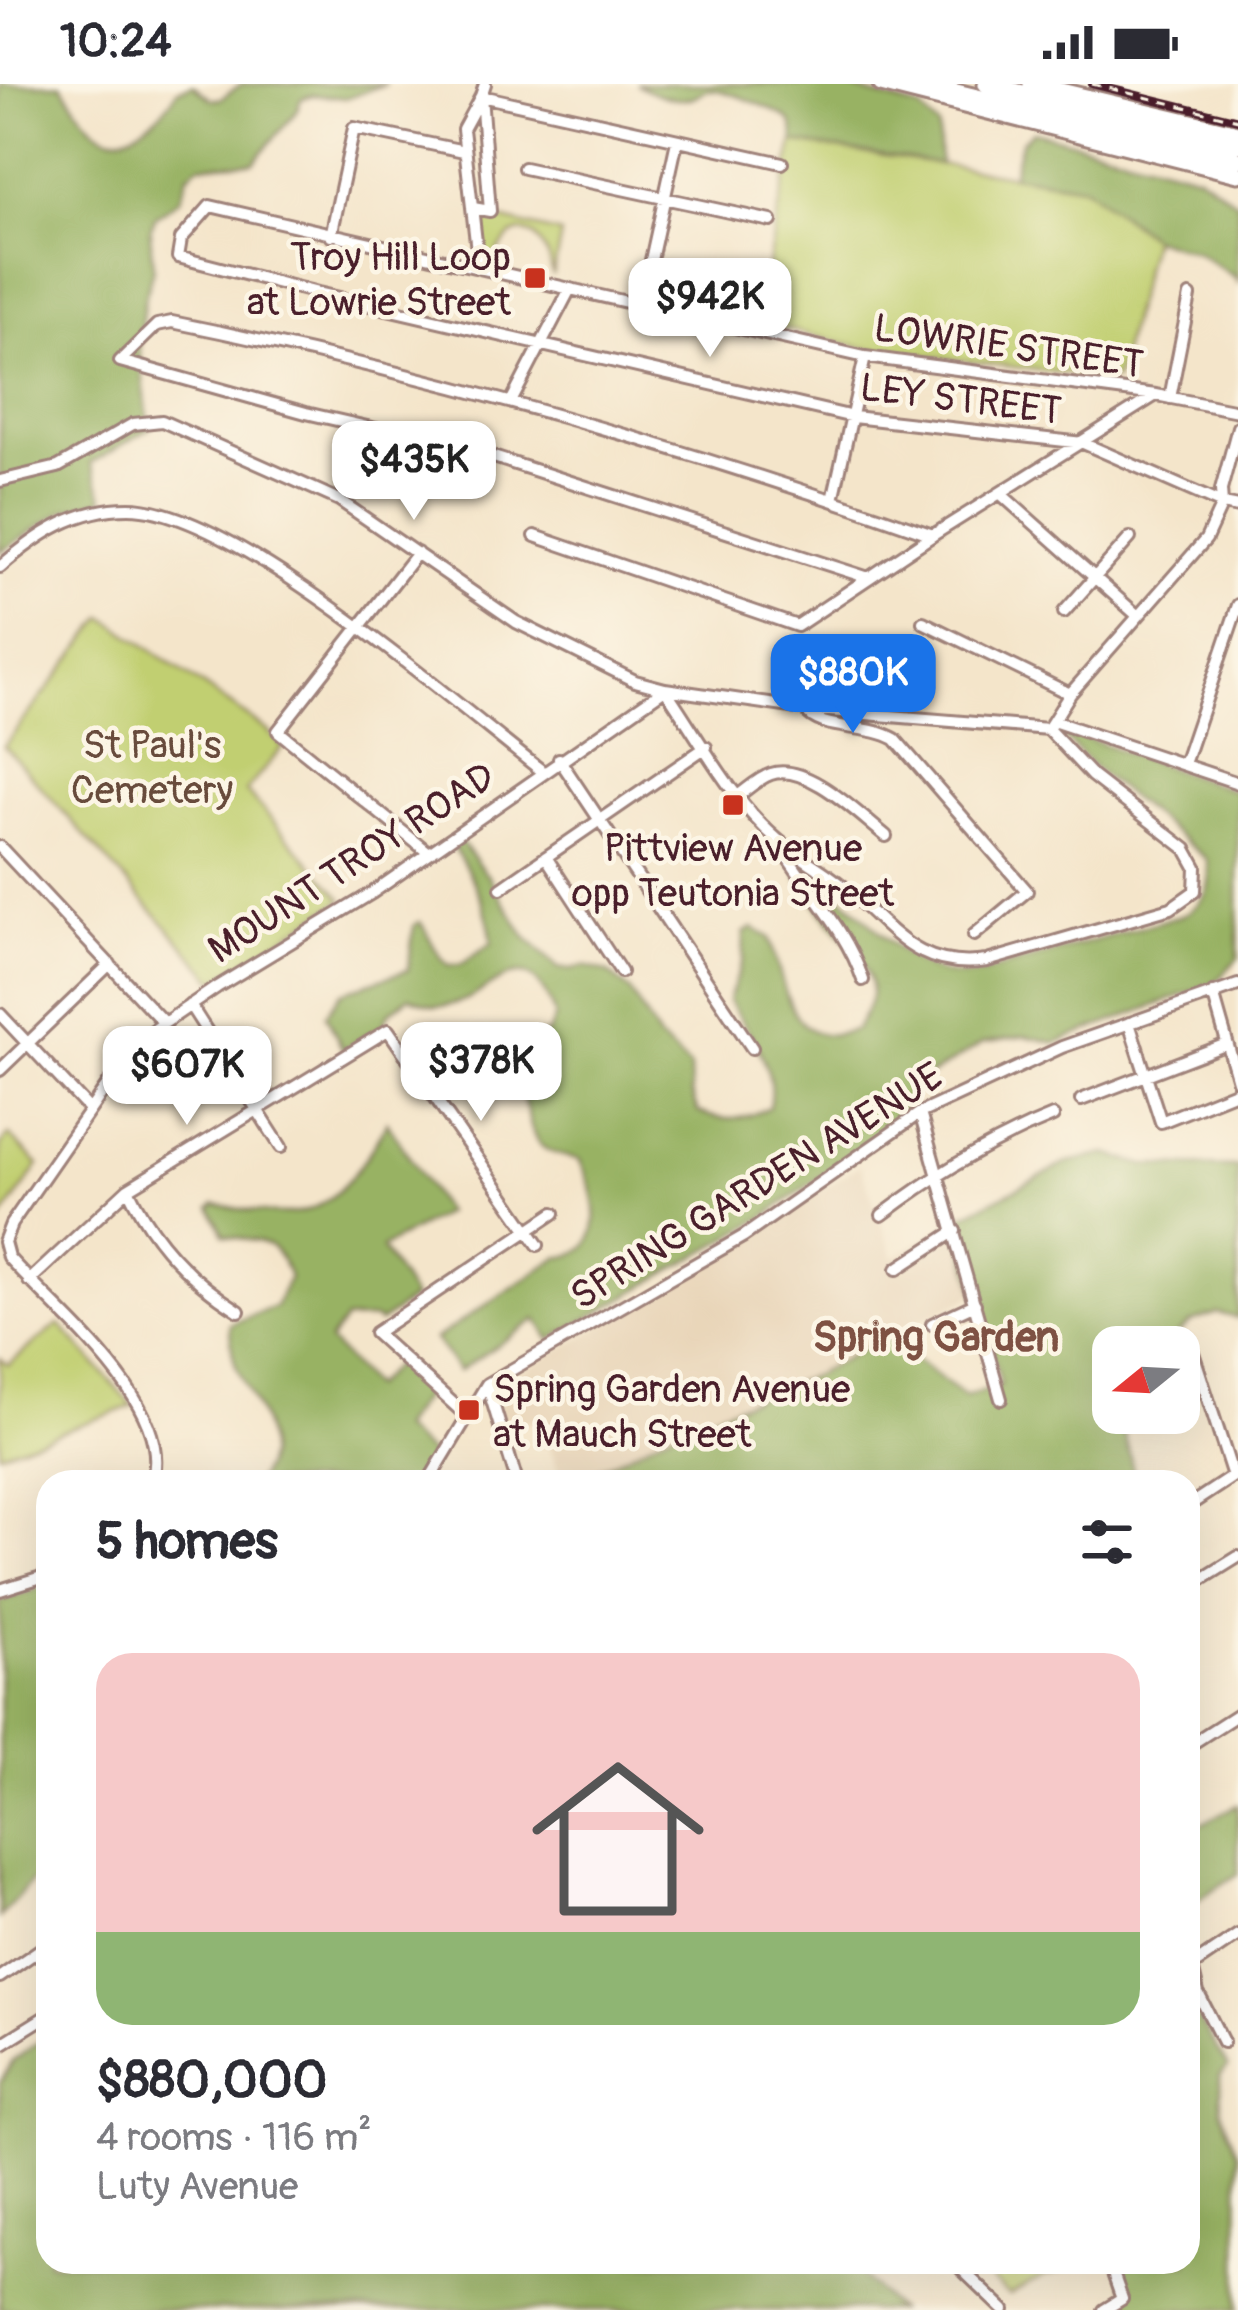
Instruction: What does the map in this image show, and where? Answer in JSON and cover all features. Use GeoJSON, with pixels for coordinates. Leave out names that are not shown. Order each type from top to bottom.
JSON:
{"type":"FeatureCollection","features":[{"type":"Feature","properties":{"kind":"highway"},"geometry":{"type":"LineString","coordinates":[[881,84],[1238,174]]}},
{"type":"Feature","properties":{"kind":"highway"},"geometry":{"type":"LineString","coordinates":[[923,84],[1238,160]]}},
{"type":"Feature","properties":{"kind":"highway"},"geometry":{"type":"LineString","coordinates":[[986,84],[1238,145]]}},
{"type":"Feature","properties":{"kind":"highway"},"geometry":{"type":"LineString","coordinates":[[1031,84],[1238,133]]}},
{"type":"Feature","properties":{"kind":"street"},"geometry":{"type":"LineString","coordinates":[[483,90],[782,163]]}},
{"type":"Feature","properties":{"kind":"street"},"geometry":{"type":"LineString","coordinates":[[479,268],[463,129],[483,90]]}},
{"type":"Feature","properties":{"kind":"street"},"geometry":{"type":"LineString","coordinates":[[473,208],[490,211],[483,90]]}},
{"type":"Feature","properties":{"kind":"street"},"geometry":{"type":"LineString","coordinates":[[331,236],[354,128],[464,151]]}},
{"type":"Feature","properties":{"kind":"street"},"geometry":{"type":"LineString","coordinates":[[640,306],[677,141]]}},
{"type":"Feature","properties":{"kind":"street"},"geometry":{"type":"LineString","coordinates":[[524,168],[771,220]]}},
{"type":"Feature","properties":{"kind":"street","name":"LOWRIE STREET"},"geometry":{"type":"LineString","coordinates":[[178,257],[181,239],[210,206],[865,357],[1156,395],[1231,410]]}},
{"type":"Feature","properties":{"kind":"street","name":"LEY STREET"},"geometry":{"type":"LineString","coordinates":[[178,257],[853,417],[1083,443],[1238,507]]}},
{"type":"Feature","properties":{"kind":"street"},"geometry":{"type":"LineString","coordinates":[[512,400],[570,290]]}},
{"type":"Feature","properties":{"kind":"street"},"geometry":{"type":"LineString","coordinates":[[1170,398],[1190,296]]}},
{"type":"Feature","properties":{"kind":"street"},"geometry":{"type":"LineString","coordinates":[[869,578],[481,453],[120,362],[157,325],[172,322],[306,349],[512,400],[933,535]]}},
{"type":"Feature","properties":{"kind":"street"},"geometry":{"type":"LineString","coordinates":[[833,500],[865,357]]}},
{"type":"Feature","properties":{"kind":"street"},"geometry":{"type":"LineString","coordinates":[[536,536],[797,626],[1156,395]]}},
{"type":"Feature","properties":{"kind":"street"},"geometry":{"type":"LineString","coordinates":[[0,481],[58,467],[133,424],[162,421],[339,500],[529,629],[635,681],[805,709],[1051,725],[1238,783]]}},
{"type":"Feature","properties":{"kind":"street"},"geometry":{"type":"LineString","coordinates":[[1051,725],[1070,694],[1206,539],[1222,504],[1221,490],[1238,427]]}},
{"type":"Feature","properties":{"kind":"street"},"geometry":{"type":"LineString","coordinates":[[1002,495],[1138,616]]}},
{"type":"Feature","properties":{"kind":"street"},"geometry":{"type":"LineString","coordinates":[[0,567],[83,513],[134,508],[200,527],[268,563],[542,771]]}},
{"type":"Feature","properties":{"kind":"street"},"geometry":{"type":"LineString","coordinates":[[1064,612],[1130,538]]}},
{"type":"Feature","properties":{"kind":"street"},"geometry":{"type":"LineString","coordinates":[[417,553],[278,731],[429,854]]}},
{"type":"Feature","properties":{"kind":"street"},"geometry":{"type":"LineString","coordinates":[[1184,764],[1238,605]]}},
{"type":"Feature","properties":{"kind":"street"},"geometry":{"type":"LineString","coordinates":[[923,622],[1070,694]]}},
{"type":"Feature","properties":{"kind":"street"},"geometry":{"type":"LineString","coordinates":[[665,689],[797,874],[834,918],[854,952],[863,980]]}},
{"type":"Feature","properties":{"kind":"street","name":"MOUNT TROY ROAD"},"geometry":{"type":"LineString","coordinates":[[154,1470],[156,1456],[146,1414],[128,1386],[8,1257],[2,1240],[10,1224],[124,1056],[163,1022],[429,854],[665,689]]}},
{"type":"Feature","properties":{"kind":"street"},"geometry":{"type":"LineString","coordinates":[[805,709],[820,722],[878,729],[895,739],[1027,891],[974,935]]}},
{"type":"Feature","properties":{"kind":"street"},"geometry":{"type":"LineString","coordinates":[[775,838],[835,879],[918,952],[938,962],[987,961],[1171,908],[1189,898],[1198,874],[1186,849],[1092,776],[1051,725]]}},
{"type":"Feature","properties":{"kind":"street"},"geometry":{"type":"LineString","coordinates":[[501,888],[706,747]]}},
{"type":"Feature","properties":{"kind":"street"},"geometry":{"type":"LineString","coordinates":[[559,759],[752,1048]]}},
{"type":"Feature","properties":{"kind":"street"},"geometry":{"type":"LineString","coordinates":[[739,795],[765,777],[791,772],[810,778],[886,836]]}},
{"type":"Feature","properties":{"kind":"street"},"geometry":{"type":"LineString","coordinates":[[0,847],[163,1022]]}},
{"type":"Feature","properties":{"kind":"street"},"geometry":{"type":"LineString","coordinates":[[546,857],[621,972]]}},
{"type":"Feature","properties":{"kind":"street"},"geometry":{"type":"LineString","coordinates":[[0,1070],[110,964]]}},
{"type":"Feature","properties":{"kind":"street","name":"SPRING GARDEN AVENUE"},"geometry":{"type":"LineString","coordinates":[[487,1384],[744,1236],[920,1113],[1028,1061],[1238,985]]}},
{"type":"Feature","properties":{"kind":"street"},"geometry":{"type":"LineString","coordinates":[[1213,993],[1238,1081]]}},
{"type":"Feature","properties":{"kind":"street"},"geometry":{"type":"LineString","coordinates":[[190,1005],[281,1147]]}},
{"type":"Feature","properties":{"kind":"street"},"geometry":{"type":"LineString","coordinates":[[0,1014],[88,1108]]}},
{"type":"Feature","properties":{"kind":"street"},"geometry":{"type":"LineString","coordinates":[[1129,1023],[1161,1122],[1238,1091]]}},
{"type":"Feature","properties":{"kind":"street"},"geometry":{"type":"LineString","coordinates":[[28,1281],[128,1189],[388,1030],[538,1245]]}},
{"type":"Feature","properties":{"kind":"street"},"geometry":{"type":"LineString","coordinates":[[1081,1100],[1227,1044]]}},
{"type":"Feature","properties":{"kind":"street"},"geometry":{"type":"LineString","coordinates":[[920,1113],[1000,1399]]}},
{"type":"Feature","properties":{"kind":"street"},"geometry":{"type":"LineString","coordinates":[[881,1214],[938,1172],[1006,1134],[1053,1116]]}},
{"type":"Feature","properties":{"kind":"street"},"geometry":{"type":"LineString","coordinates":[[128,1189],[152,1235],[218,1298],[239,1311]]}},
{"type":"Feature","properties":{"kind":"street"},"geometry":{"type":"LineString","coordinates":[[468,1417],[375,1333],[554,1214]]}},
{"type":"Feature","properties":{"kind":"street"},"geometry":{"type":"LineString","coordinates":[[897,1269],[956,1231]]}},
{"type":"Feature","properties":{"kind":"street"},"geometry":{"type":"LineString","coordinates":[[932,1324],[975,1304]]}},
{"type":"Feature","properties":{"kind":"street"},"geometry":{"type":"LineString","coordinates":[[1200,1372],[1236,1475],[1200,1498]]}},
{"type":"Feature","properties":{"kind":"street"},"geometry":{"type":"LineString","coordinates":[[435,1470],[487,1384]]}},
{"type":"Feature","properties":{"kind":"street"},"geometry":{"type":"LineString","coordinates":[[487,1384],[513,1470]]}},
{"type":"Feature","properties":{"kind":"street"},"geometry":{"type":"LineString","coordinates":[[1200,1581],[1238,1557]]}},
{"type":"Feature","properties":{"kind":"street"},"geometry":{"type":"LineString","coordinates":[[0,1590],[36,1579]]}},
{"type":"Feature","properties":{"kind":"street"},"geometry":{"type":"LineString","coordinates":[[1200,1738],[1238,1714]]}},
{"type":"Feature","properties":{"kind":"street"},"geometry":{"type":"LineString","coordinates":[[1200,1961],[1238,1935]]}},
{"type":"Feature","properties":{"kind":"street"},"geometry":{"type":"LineString","coordinates":[[0,1977],[36,1952]]}},
{"type":"Feature","properties":{"kind":"street"},"geometry":{"type":"LineString","coordinates":[[1200,1997],[1223,2042]]}},
{"type":"Feature","properties":{"kind":"street"},"geometry":{"type":"LineString","coordinates":[[0,2044],[36,2022]]}},
{"type":"Feature","properties":{"kind":"street"},"geometry":{"type":"LineString","coordinates":[[966,2274],[1004,2310]]}},
{"type":"Feature","properties":{"kind":"street"},"geometry":{"type":"LineString","coordinates":[[1104,2310],[1122,2299],[1113,2274]]}},
{"type":"Feature","properties":{"kind":"shaded area"},"geometry":{"type":"Polygon","coordinates":[[[860,1165],[894,1257],[956,1219],[977,1294],[817,1374],[680,1427],[598,1470],[558,1470],[540,1416],[507,1434],[492,1388],[720,1259],[860,1165]]]}},
{"type":"Feature","properties":{"kind":"green space"},"geometry":{"type":"Polygon","coordinates":[[[0,84],[61,84],[96,130],[118,137],[145,125],[164,110],[177,90],[193,85],[211,99],[220,99],[242,84],[386,84],[346,98],[312,95],[301,99],[297,111],[254,162],[199,165],[188,175],[180,199],[155,217],[150,230],[153,268],[139,347],[149,429],[91,463],[104,499],[64,511],[0,552],[0,84]]]}},
{"type":"Feature","properties":{"kind":"green space"},"geometry":{"type":"Polygon","coordinates":[[[636,84],[836,84],[919,108],[938,127],[940,164],[793,142],[788,119],[745,99],[712,90],[677,99],[636,84]]]}},
{"type":"Feature","properties":{"kind":"green space"},"geometry":{"type":"Polygon","coordinates":[[[1033,131],[1199,175],[1238,203],[1238,284],[1197,252],[1152,238],[1084,186],[1012,175],[1021,142],[1033,131]]]}},
{"type":"Feature","properties":{"kind":"green space"},"geometry":{"type":"Polygon","coordinates":[[[793,142],[1084,186],[1152,238],[1115,380],[865,348],[756,322],[793,142]]]}},
{"type":"Feature","properties":{"kind":"green space"},"geometry":{"type":"Polygon","coordinates":[[[493,217],[561,234],[553,276],[543,247],[528,233],[510,237],[492,263],[486,261],[482,233],[486,220],[493,217]]]}},
{"type":"Feature","properties":{"kind":"green space","name":"St Paul's Cemetery"},"geometry":{"type":"Polygon","coordinates":[[[104,617],[268,731],[283,747],[246,791],[343,899],[216,981],[4,746],[104,617]]]}},
{"type":"Feature","properties":{"kind":"green space"},"geometry":{"type":"Polygon","coordinates":[[[1054,727],[1238,792],[1238,958],[1215,983],[1055,1043],[1026,1036],[983,1043],[912,1086],[903,1107],[905,1116],[763,1218],[550,1340],[537,1319],[458,1371],[435,1339],[557,1258],[586,1245],[595,1219],[591,1188],[579,1159],[541,1146],[503,1060],[524,1042],[548,1033],[555,1016],[531,977],[504,978],[456,1003],[434,1006],[409,997],[389,1013],[382,1026],[343,1050],[326,1015],[342,992],[408,970],[414,925],[420,922],[448,965],[460,965],[492,943],[478,892],[452,846],[460,841],[525,936],[558,968],[585,966],[607,972],[630,991],[659,1039],[690,1067],[698,1112],[742,1118],[769,1107],[771,1092],[760,1051],[728,1000],[743,959],[744,933],[753,928],[769,937],[794,1011],[817,1032],[834,1035],[856,1029],[871,996],[867,972],[798,875],[844,899],[926,968],[951,975],[979,974],[1183,915],[1203,899],[1209,877],[1207,859],[1095,769],[1054,727]]]}},
{"type":"Feature","properties":{"kind":"green space"},"geometry":{"type":"Polygon","coordinates":[[[387,1122],[445,1213],[382,1248],[413,1298],[379,1323],[375,1319],[345,1320],[329,1341],[372,1387],[397,1363],[427,1392],[400,1429],[432,1455],[423,1470],[263,1470],[267,1437],[235,1363],[230,1324],[275,1307],[289,1278],[272,1248],[224,1235],[211,1208],[216,1204],[284,1214],[303,1212],[342,1187],[387,1122]]]}},
{"type":"Feature","properties":{"kind":"green space"},"geometry":{"type":"Polygon","coordinates":[[[9,1135],[39,1165],[0,1222],[0,1146],[9,1135]]]}},
{"type":"Feature","properties":{"kind":"green space"},"geometry":{"type":"Polygon","coordinates":[[[1107,1154],[1145,1165],[1238,1167],[1238,1318],[1217,1313],[1186,1326],[1092,1326],[1092,1434],[1124,1434],[1133,1470],[598,1470],[680,1427],[817,1374],[884,1337],[965,1397],[1001,1385],[956,1219],[1069,1162],[1107,1154]]]}},
{"type":"Feature","properties":{"kind":"green space"},"geometry":{"type":"Polygon","coordinates":[[[59,1324],[133,1406],[0,1453],[0,1358],[8,1365],[59,1324]]]}},
{"type":"Feature","properties":{"kind":"green space"},"geometry":{"type":"Polygon","coordinates":[[[36,1589],[36,1876],[0,1917],[0,1601],[36,1589]]]}},
{"type":"Feature","properties":{"kind":"green space"},"geometry":{"type":"Polygon","coordinates":[[[1238,1805],[1238,1874],[1200,1898],[1200,1825],[1238,1805]]]}},
{"type":"Feature","properties":{"kind":"green space"},"geometry":{"type":"Polygon","coordinates":[[[1200,2022],[1228,2067],[1220,2076],[1221,2111],[1238,2155],[1238,2310],[1119,2310],[1130,2302],[1120,2274],[1200,2274],[1200,2022]]]}},
{"type":"Feature","properties":{"kind":"green space"},"geometry":{"type":"Polygon","coordinates":[[[36,2044],[36,2274],[861,2274],[897,2310],[0,2310],[0,2083],[13,2061],[36,2044]]]}},
{"type":"Feature","properties":{"kind":"green space"},"geometry":{"type":"Polygon","coordinates":[[[984,2274],[1052,2274],[1045,2276],[1009,2295],[984,2274]]]}},
{"type":"Feature","properties":{"kind":"railway"},"geometry":{"type":"LineString","coordinates":[[1092,84],[1238,120]]}},
{"type":"Feature","properties":{"kind":"place","name":"Troy Hill Loop at Lowrie Street"},"geometry":{"type":"Point","coordinates":[535,278]}},
{"type":"Feature","properties":{"kind":"place","name":"Pittview Avenue opp Teutonia Street"},"geometry":{"type":"Point","coordinates":[733,805]}},
{"type":"Feature","properties":{"kind":"place","name":"Spring Garden Avenue at Mauch Street"},"geometry":{"type":"Point","coordinates":[469,1410]}},
{"type":"Feature","properties":{"kind":"district","name":"Spring Garden"},"geometry":{"type":"Point","coordinates":[936,1336]}}]}
